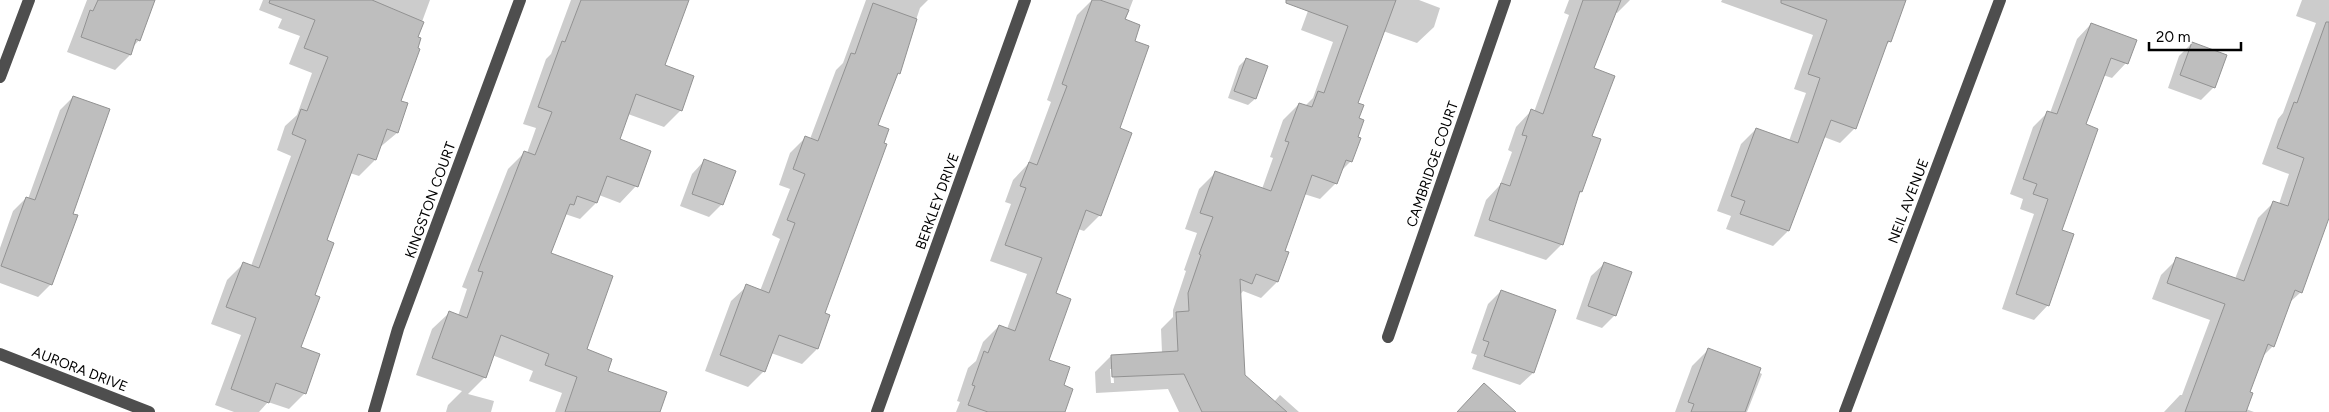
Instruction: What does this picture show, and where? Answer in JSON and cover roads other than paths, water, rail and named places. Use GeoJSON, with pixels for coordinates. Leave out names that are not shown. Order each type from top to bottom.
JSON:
{"type":"FeatureCollection","features":[{"type":"Feature","properties":{"kind":"street"},"geometry":{"type":"LineString","coordinates":[[0,77],[29,0]]}},
{"type":"Feature","properties":{"kind":"street","name":"KINGSTON COURT"},"geometry":{"type":"LineString","coordinates":[[374,412],[398,329],[520,0]]}},
{"type":"Feature","properties":{"kind":"street","name":"BERKLEY DRIVE"},"geometry":{"type":"LineString","coordinates":[[877,412],[1025,0]]}},
{"type":"Feature","properties":{"kind":"street","name":"CAMBRIDGE COURT"},"geometry":{"type":"LineString","coordinates":[[1388,337],[1505,0]]}},
{"type":"Feature","properties":{"kind":"street","name":"NEIL AVENUE"},"geometry":{"type":"LineString","coordinates":[[1845,412],[2000,0]]}},
{"type":"Feature","properties":{"kind":"street","name":"AURORA DRIVE"},"geometry":{"type":"LineString","coordinates":[[0,354],[149,412]]}}]}
